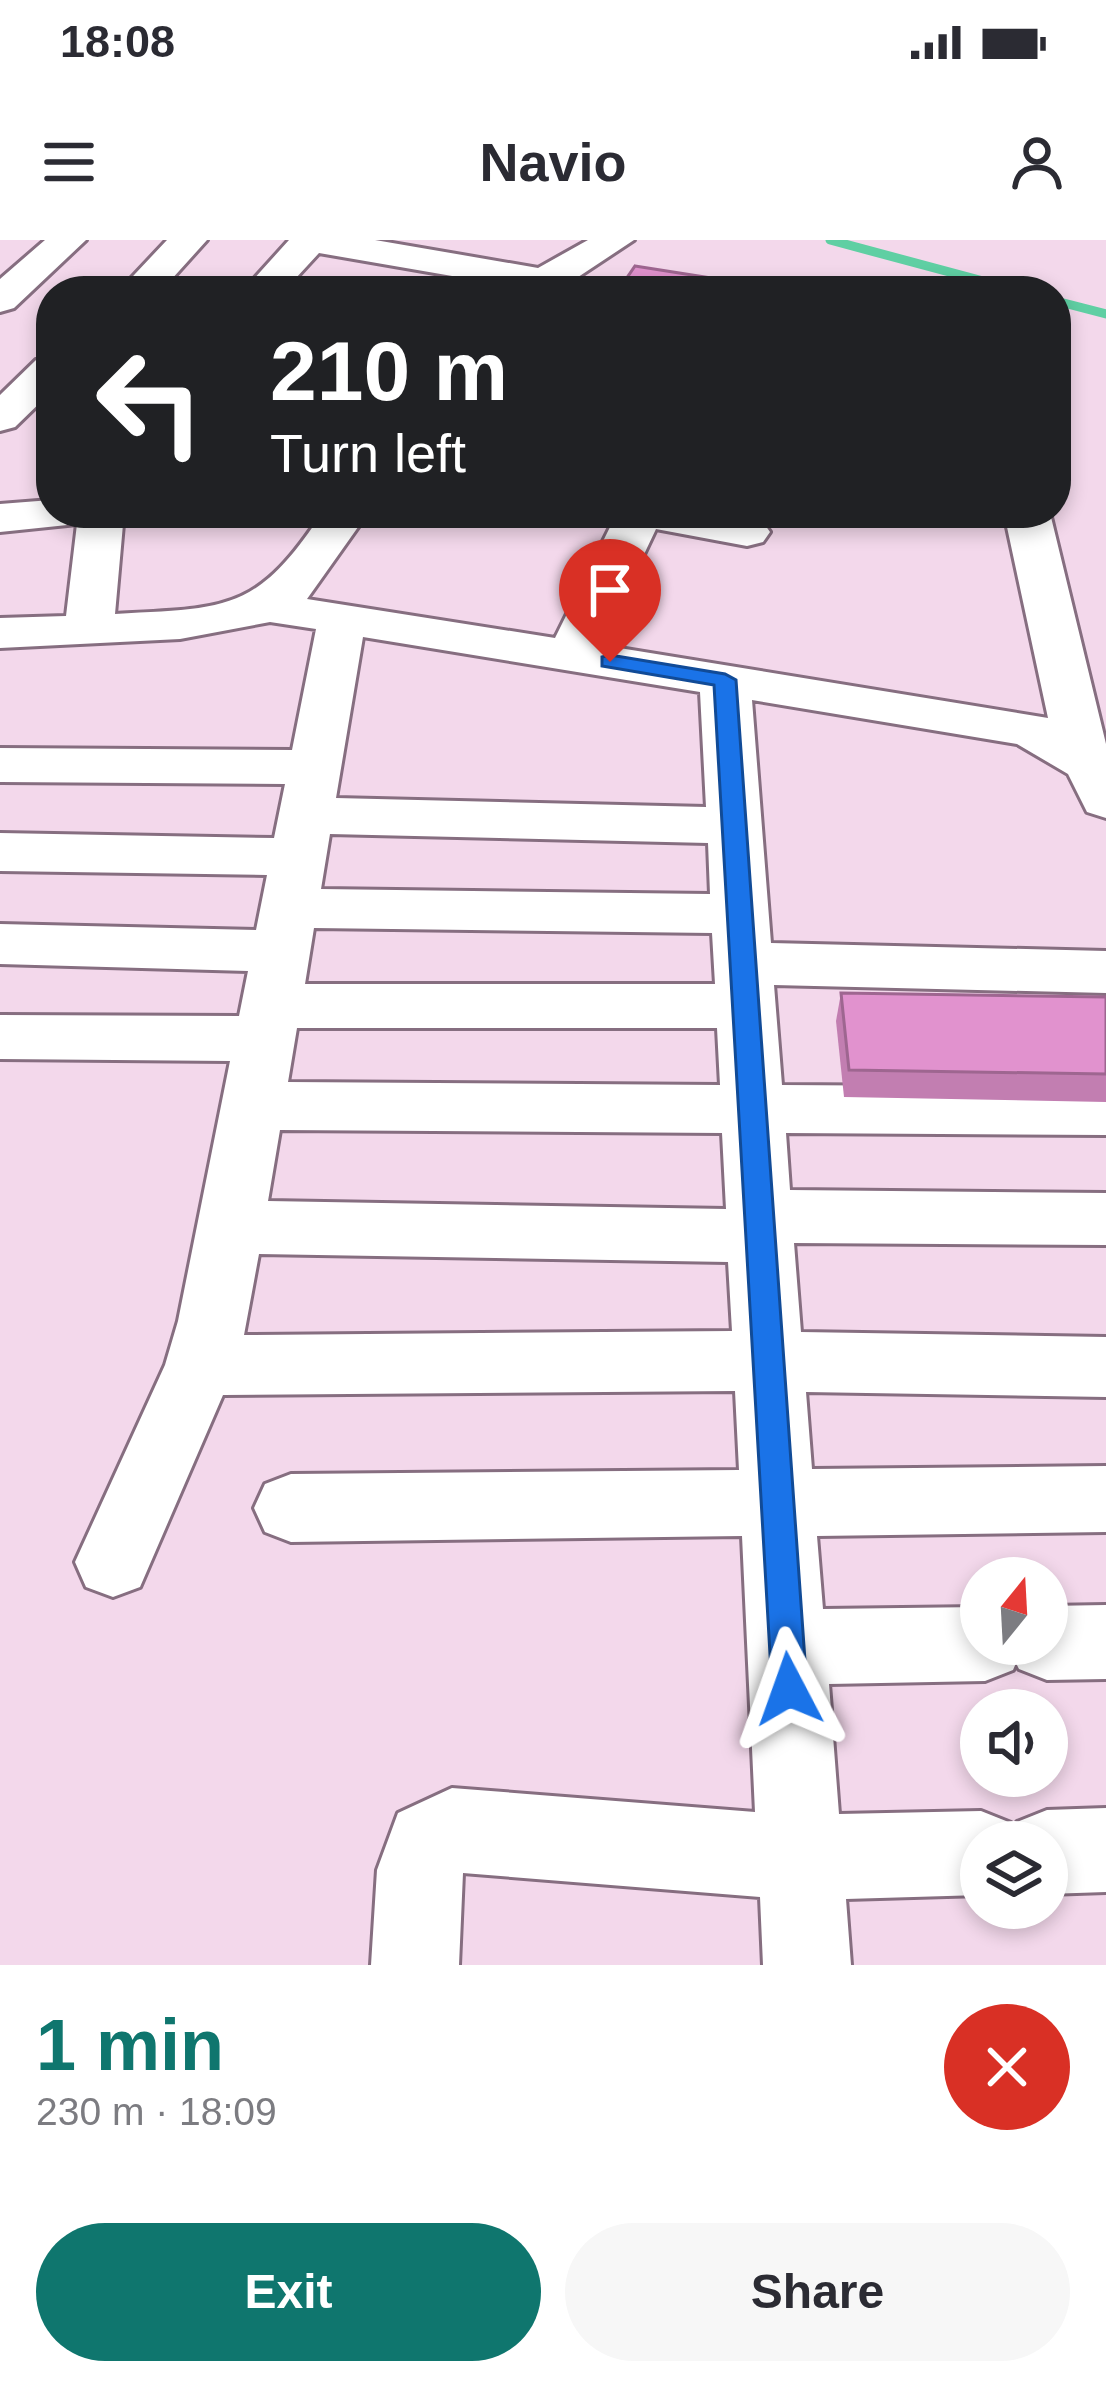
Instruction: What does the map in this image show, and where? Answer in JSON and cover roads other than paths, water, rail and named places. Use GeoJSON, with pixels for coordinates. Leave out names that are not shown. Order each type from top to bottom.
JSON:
{"type":"FeatureCollection","features":[{"type":"Feature","properties":{"kind":"street"},"geometry":{"type":"LineString","coordinates":[[0,300],[67,240]]}},
{"type":"Feature","properties":{"kind":"street"},"geometry":{"type":"LineString","coordinates":[[153,276],[188,240]]}},
{"type":"Feature","properties":{"kind":"street"},"geometry":{"type":"LineString","coordinates":[[277,276],[310,240],[421,249],[505,276]]}},
{"type":"Feature","properties":{"kind":"street"},"geometry":{"type":"LineString","coordinates":[[553,276],[615,240]]}},
{"type":"Feature","properties":{"kind":"street"},"geometry":{"type":"LineString","coordinates":[[400,276],[421,249]]}},
{"type":"Feature","properties":{"kind":"street"},"geometry":{"type":"LineString","coordinates":[[0,418],[36,383]]}},
{"type":"Feature","properties":{"kind":"street"},"geometry":{"type":"LineString","coordinates":[[0,518],[36,515]]}},
{"type":"Feature","properties":{"kind":"street"},"geometry":{"type":"LineString","coordinates":[[89,627],[99,528]]}},
{"type":"Feature","properties":{"kind":"street"},"geometry":{"type":"LineString","coordinates":[[267,607],[306,573],[334,528]]}},
{"type":"Feature","properties":{"kind":"street"},"geometry":{"type":"LineString","coordinates":[[571,656],[635,528]]}},
{"type":"Feature","properties":{"kind":"street"},"geometry":{"type":"LineString","coordinates":[[725,528],[747,532]]}},
{"type":"Feature","properties":{"kind":"street"},"geometry":{"type":"LineString","coordinates":[[1030,528],[1082,754],[1099,776],[1106,800]]}},
{"type":"Feature","properties":{"kind":"street"},"geometry":{"type":"LineString","coordinates":[[0,633],[205,620],[267,607],[1027,729],[1082,754]]}},
{"type":"Feature","properties":{"kind":"street"},"geometry":{"type":"LineString","coordinates":[[113,1562],[200,1365],[342,619]]}},
{"type":"Feature","properties":{"kind":"street"},"geometry":{"type":"LineString","coordinates":[[725,680],[806,1965]]}},
{"type":"Feature","properties":{"kind":"street"},"geometry":{"type":"LineString","coordinates":[[0,765],[288,906],[743,961]]}},
{"type":"Feature","properties":{"kind":"street"},"geometry":{"type":"LineString","coordinates":[[0,944],[288,906],[734,826]]}},
{"type":"Feature","properties":{"kind":"street"},"geometry":{"type":"LineString","coordinates":[[0,852],[288,906],[743,961],[1106,972]]}},
{"type":"Feature","properties":{"kind":"street"},"geometry":{"type":"LineString","coordinates":[[0,1037],[288,906]]}},
{"type":"Feature","properties":{"kind":"street"},"geometry":{"type":"LineString","coordinates":[[251,1106],[1106,1111]]}},
{"type":"Feature","properties":{"kind":"street"},"geometry":{"type":"LineString","coordinates":[[228,1227],[759,1226],[1106,1219]]}},
{"type":"Feature","properties":{"kind":"street"},"geometry":{"type":"LineString","coordinates":[[200,1365],[768,1361],[1106,1367]]}},
{"type":"Feature","properties":{"kind":"street"},"geometry":{"type":"LineString","coordinates":[[291,1508],[774,1498],[1106,1499]]}},
{"type":"Feature","properties":{"kind":"street"},"geometry":{"type":"LineString","coordinates":[[1068,1643],[1106,1642]]}},
{"type":"Feature","properties":{"kind":"street"},"geometry":{"type":"LineString","coordinates":[[787,1647],[960,1644]]}},
{"type":"Feature","properties":{"kind":"street"},"geometry":{"type":"LineString","coordinates":[[415,1965],[420,1870],[428,1843],[452,1830],[800,1858],[960,1854]]}},
{"type":"Feature","properties":{"kind":"street"},"geometry":{"type":"LineString","coordinates":[[1068,1851],[1106,1850]]}},
{"type":"Feature","properties":{"kind":"waterway"},"geometry":{"type":"LineString","coordinates":[[830,240],[964,276]]}},
{"type":"Feature","properties":{"kind":"waterway"},"geometry":{"type":"LineString","coordinates":[[1071,305],[1106,314]]}}]}
